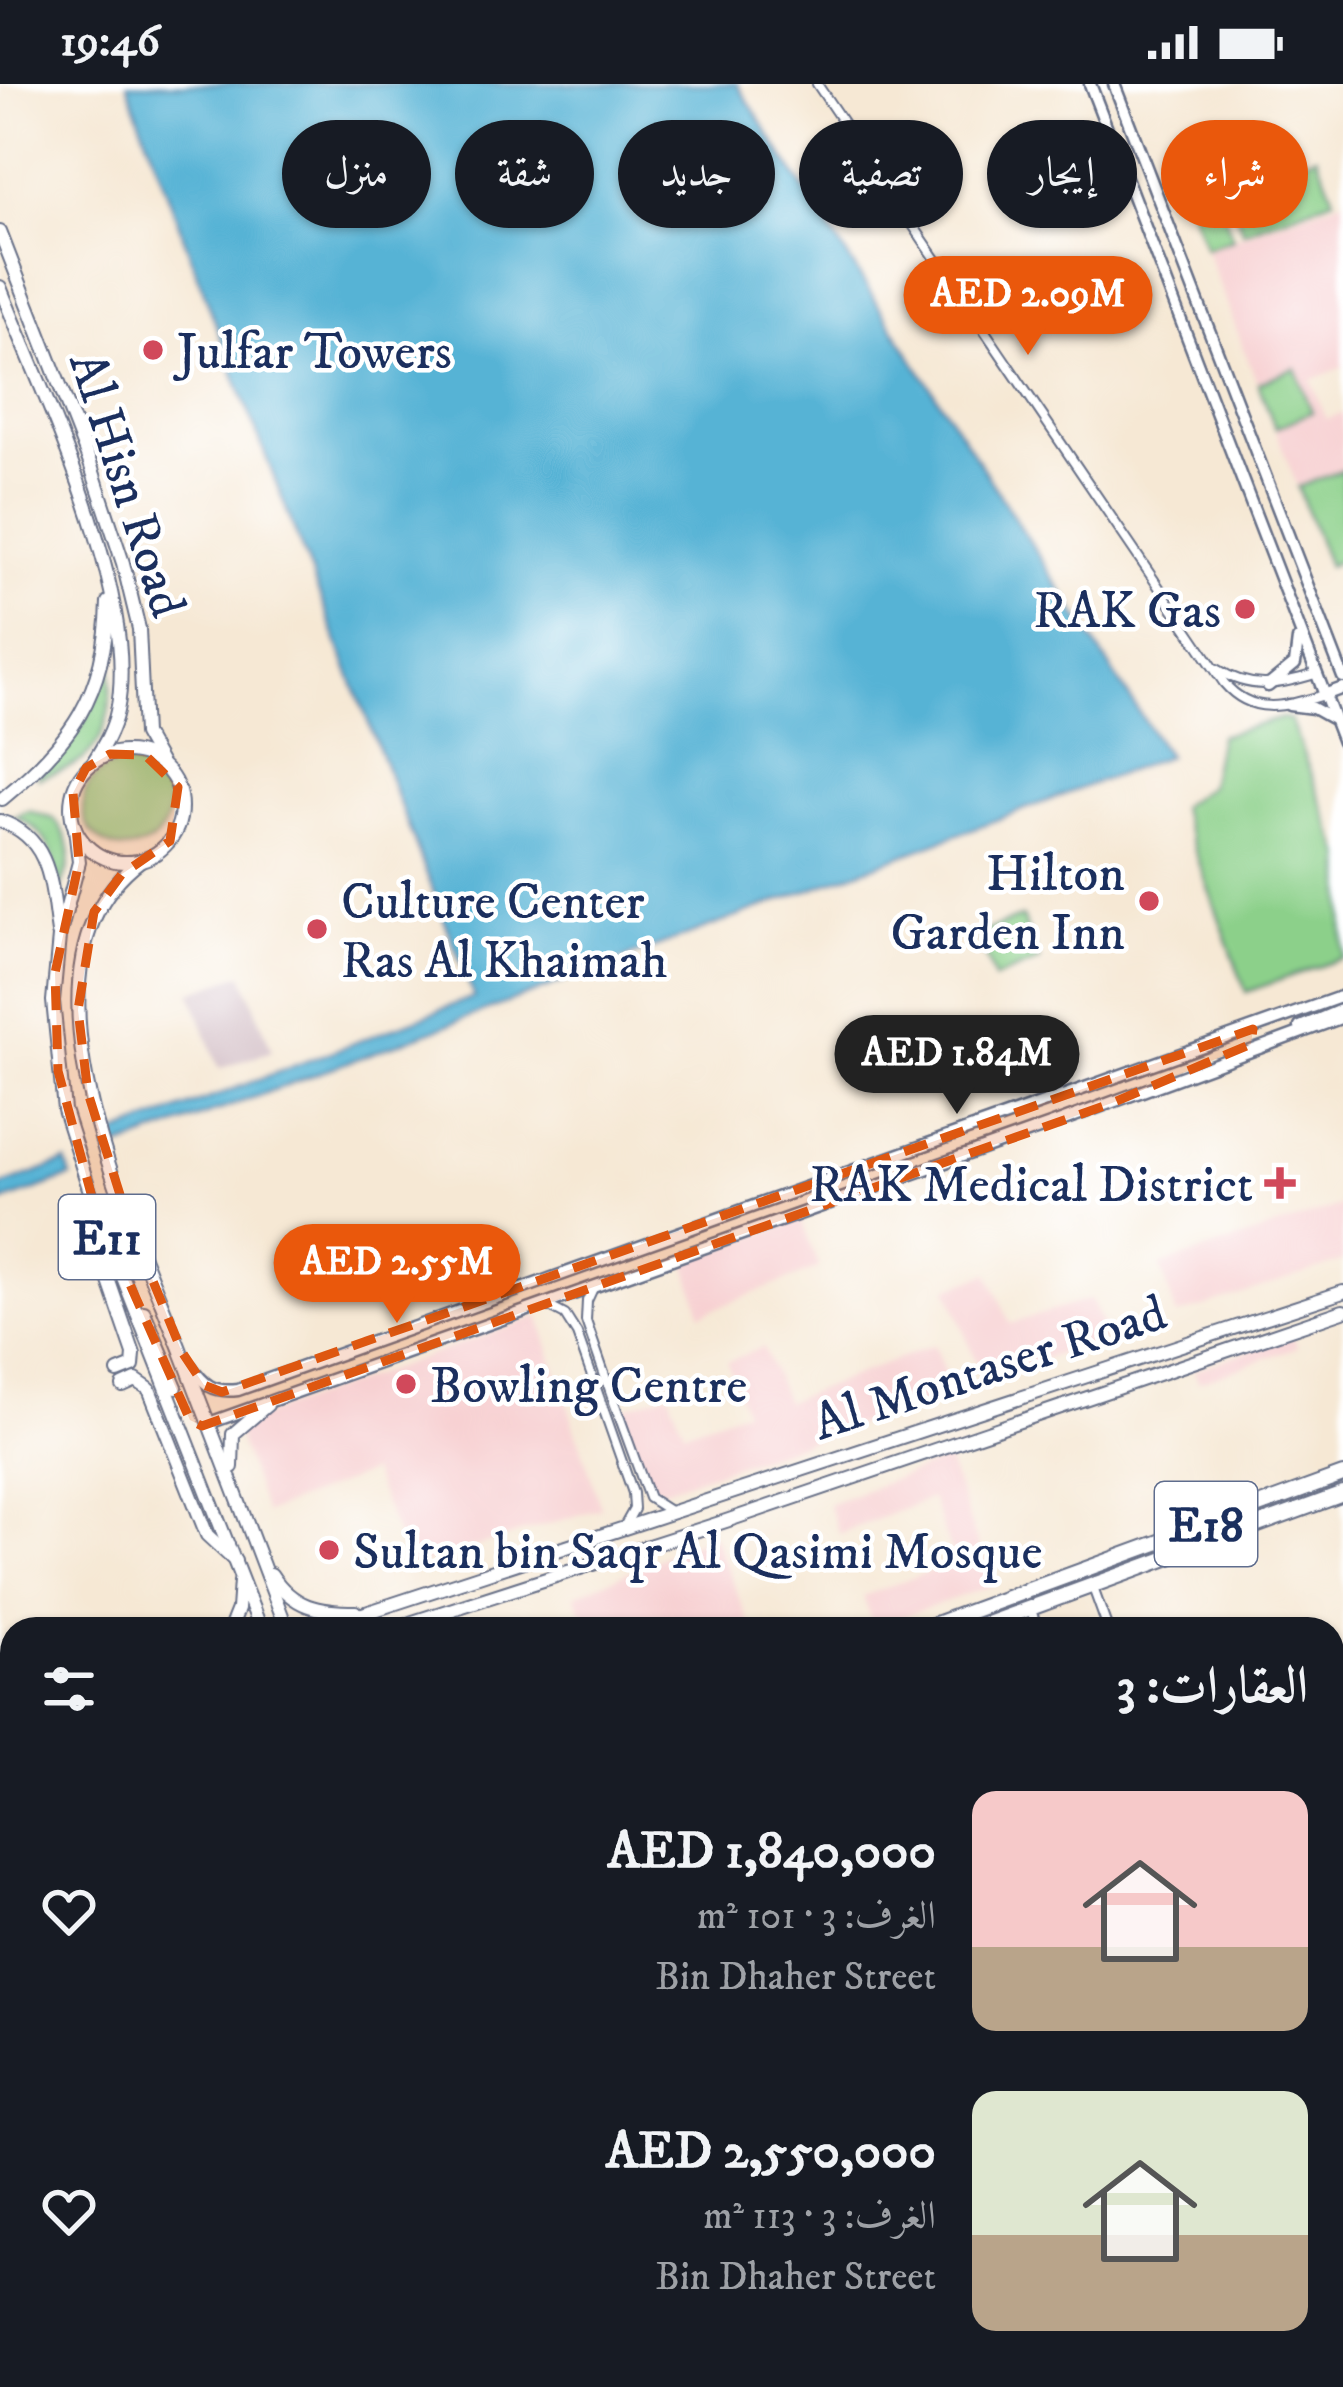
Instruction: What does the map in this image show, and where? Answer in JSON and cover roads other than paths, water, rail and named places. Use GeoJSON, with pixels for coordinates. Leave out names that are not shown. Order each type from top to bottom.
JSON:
{"type":"FeatureCollection","features":[{"type":"Feature","properties":{"kind":"highway","name":"E18"},"geometry":{"type":"LineString","coordinates":[[955,1617],[1343,1475]]}},
{"type":"Feature","properties":{"kind":"highway","name":"E18"},"geometry":{"type":"LineString","coordinates":[[1004,1617],[1343,1495]]}},
{"type":"Feature","properties":{"kind":"main road","name":"Al Hisn Road"},"geometry":{"type":"LineString","coordinates":[[0,232],[90,463],[123,563],[139,629],[144,734],[160,764]]}},
{"type":"Feature","properties":{"kind":"main road","name":"Al Hisn Road"},"geometry":{"type":"LineString","coordinates":[[0,286],[104,565],[118,624],[120,683],[109,737],[94,761]]}},
{"type":"Feature","properties":{"kind":"main road"},"geometry":{"type":"LineString","coordinates":[[2,800],[55,752],[91,696],[108,632],[104,565]]}},
{"type":"Feature","properties":{"kind":"main road"},"geometry":{"type":"LineString","coordinates":[[128,752],[160,764],[178,787],[178,825],[157,853],[141,860],[106,858],[91,849],[75,828],[77,780],[94,761],[128,752]]}},
{"type":"Feature","properties":{"kind":"main road"},"geometry":{"type":"LineString","coordinates":[[0,821],[23,830],[45,857],[59,937]]}},
{"type":"Feature","properties":{"kind":"main road","name":"E11"},"geometry":{"type":"LineString","coordinates":[[75,828],[79,862],[59,937],[53,1001],[58,1071],[75,1152],[257,1617]]}},
{"type":"Feature","properties":{"kind":"main road","name":"E11"},"geometry":{"type":"LineString","coordinates":[[141,860],[106,892],[94,912],[82,963],[78,1010],[88,1093],[100,1143],[282,1617]]}},
{"type":"Feature","properties":{"kind":"main road"},"geometry":{"type":"LineString","coordinates":[[93,1201],[99,1249],[135,1360],[121,1379],[136,1380],[149,1389],[207,1535],[239,1568],[235,1617]]}},
{"type":"Feature","properties":{"kind":"main road"},"geometry":{"type":"LineString","coordinates":[[128,1292],[155,1334],[190,1420],[208,1424]]}},
{"type":"Feature","properties":{"kind":"main road","name":"Al Montaser Road"},"geometry":{"type":"LineString","coordinates":[[352,1617],[1343,1292]]}},
{"type":"Feature","properties":{"kind":"main road","name":"Al Montaser Road"},"geometry":{"type":"LineString","coordinates":[[428,1617],[1343,1312]]}},
{"type":"Feature","properties":{"kind":"main road"},"geometry":{"type":"LineString","coordinates":[[237,1498],[230,1456],[233,1434],[267,1405]]}},
{"type":"Feature","properties":{"kind":"main road"},"geometry":{"type":"LineString","coordinates":[[258,1553],[290,1596],[310,1609],[370,1611]]}},
{"type":"Feature","properties":{"kind":"street"},"geometry":{"type":"LineString","coordinates":[[817,84],[1232,693],[1267,707],[1343,688]]}},
{"type":"Feature","properties":{"kind":"street"},"geometry":{"type":"LineString","coordinates":[[1090,84],[1343,742]]}},
{"type":"Feature","properties":{"kind":"street"},"geometry":{"type":"LineString","coordinates":[[1114,84],[1343,677]]}},
{"type":"Feature","properties":{"kind":"street"},"geometry":{"type":"LineString","coordinates":[[1320,617],[1343,640]]}},
{"type":"Feature","properties":{"kind":"street"},"geometry":{"type":"LineString","coordinates":[[1267,707],[1268,686],[1294,664],[1298,631]]}},
{"type":"Feature","properties":{"kind":"street"},"geometry":{"type":"LineString","coordinates":[[1203,656],[1236,680],[1268,686],[1341,663]]}},
{"type":"Feature","properties":{"kind":"street"},"geometry":{"type":"LineString","coordinates":[[1289,705],[1313,708],[1334,720]]}},
{"type":"Feature","properties":{"kind":"street"},"geometry":{"type":"LineString","coordinates":[[182,1352],[203,1385],[223,1392],[238,1390],[1343,996]]}},
{"type":"Feature","properties":{"kind":"street"},"geometry":{"type":"LineString","coordinates":[[208,1424],[967,1154],[1343,1013]]}},
{"type":"Feature","properties":{"kind":"street"},"geometry":{"type":"LineString","coordinates":[[1198,1068],[1252,1043],[1253,1029]]}},
{"type":"Feature","properties":{"kind":"street"},"geometry":{"type":"LineString","coordinates":[[967,1154],[966,1139],[1014,1114]]}},
{"type":"Feature","properties":{"kind":"street"},"geometry":{"type":"LineString","coordinates":[[594,1286],[586,1321],[647,1492],[658,1507],[672,1513]]}},
{"type":"Feature","properties":{"kind":"street"},"geometry":{"type":"LineString","coordinates":[[544,1304],[571,1322],[633,1493],[631,1520],[619,1531]]}},
{"type":"Feature","properties":{"kind":"street"},"geometry":{"type":"LineString","coordinates":[[434,1345],[422,1342],[421,1332],[461,1313]]}},
{"type":"Feature","properties":{"kind":"street"},"geometry":{"type":"LineString","coordinates":[[571,1322],[578,1315],[586,1321]]}},
{"type":"Feature","properties":{"kind":"street"},"geometry":{"type":"LineString","coordinates":[[633,1493],[643,1496],[647,1492]]}},
{"type":"Feature","properties":{"kind":"street"},"geometry":{"type":"LineString","coordinates":[[1092,1584],[1104,1617]]}},
{"type":"Feature","properties":{"kind":"street"},"geometry":{"type":"LineString","coordinates":[[1030,1607],[1034,1617]]}},
{"type":"Feature","properties":{"kind":"water"},"geometry":{"type":"Polygon","coordinates":[[[127,84],[737,84],[760,120],[618,120],[618,228],[775,228],[775,143],[799,181],[799,228],[829,228],[1167,756],[113,1150],[108,1137],[474,997],[127,84]]]}},
{"type":"Feature","properties":{"kind":"water"},"geometry":{"type":"Polygon","coordinates":[[[66,1162],[71,1177],[0,1203],[0,1186],[66,1162]]]}},
{"type":"Feature","properties":{"kind":"place","name":"Julfar Towers"},"geometry":{"type":"Point","coordinates":[153,350]}},
{"type":"Feature","properties":{"kind":"place","name":"RAK Gas"},"geometry":{"type":"Point","coordinates":[1245,609]}},
{"type":"Feature","properties":{"kind":"place","name":"Hilton Garden Inn"},"geometry":{"type":"Point","coordinates":[1149,901]}},
{"type":"Feature","properties":{"kind":"place","name":"Culture Center Ras Al Khaimah"},"geometry":{"type":"Point","coordinates":[317,929]}},
{"type":"Feature","properties":{"kind":"place","name":"RAK Medical District"},"geometry":{"type":"Point","coordinates":[1280,1183]}},
{"type":"Feature","properties":{"kind":"place","name":"Bowling Centre"},"geometry":{"type":"Point","coordinates":[406,1384]}},
{"type":"Feature","properties":{"kind":"place","name":"Sultan bin Saqr Al Qasimi Mosque"},"geometry":{"type":"Point","coordinates":[329,1550]}}]}
